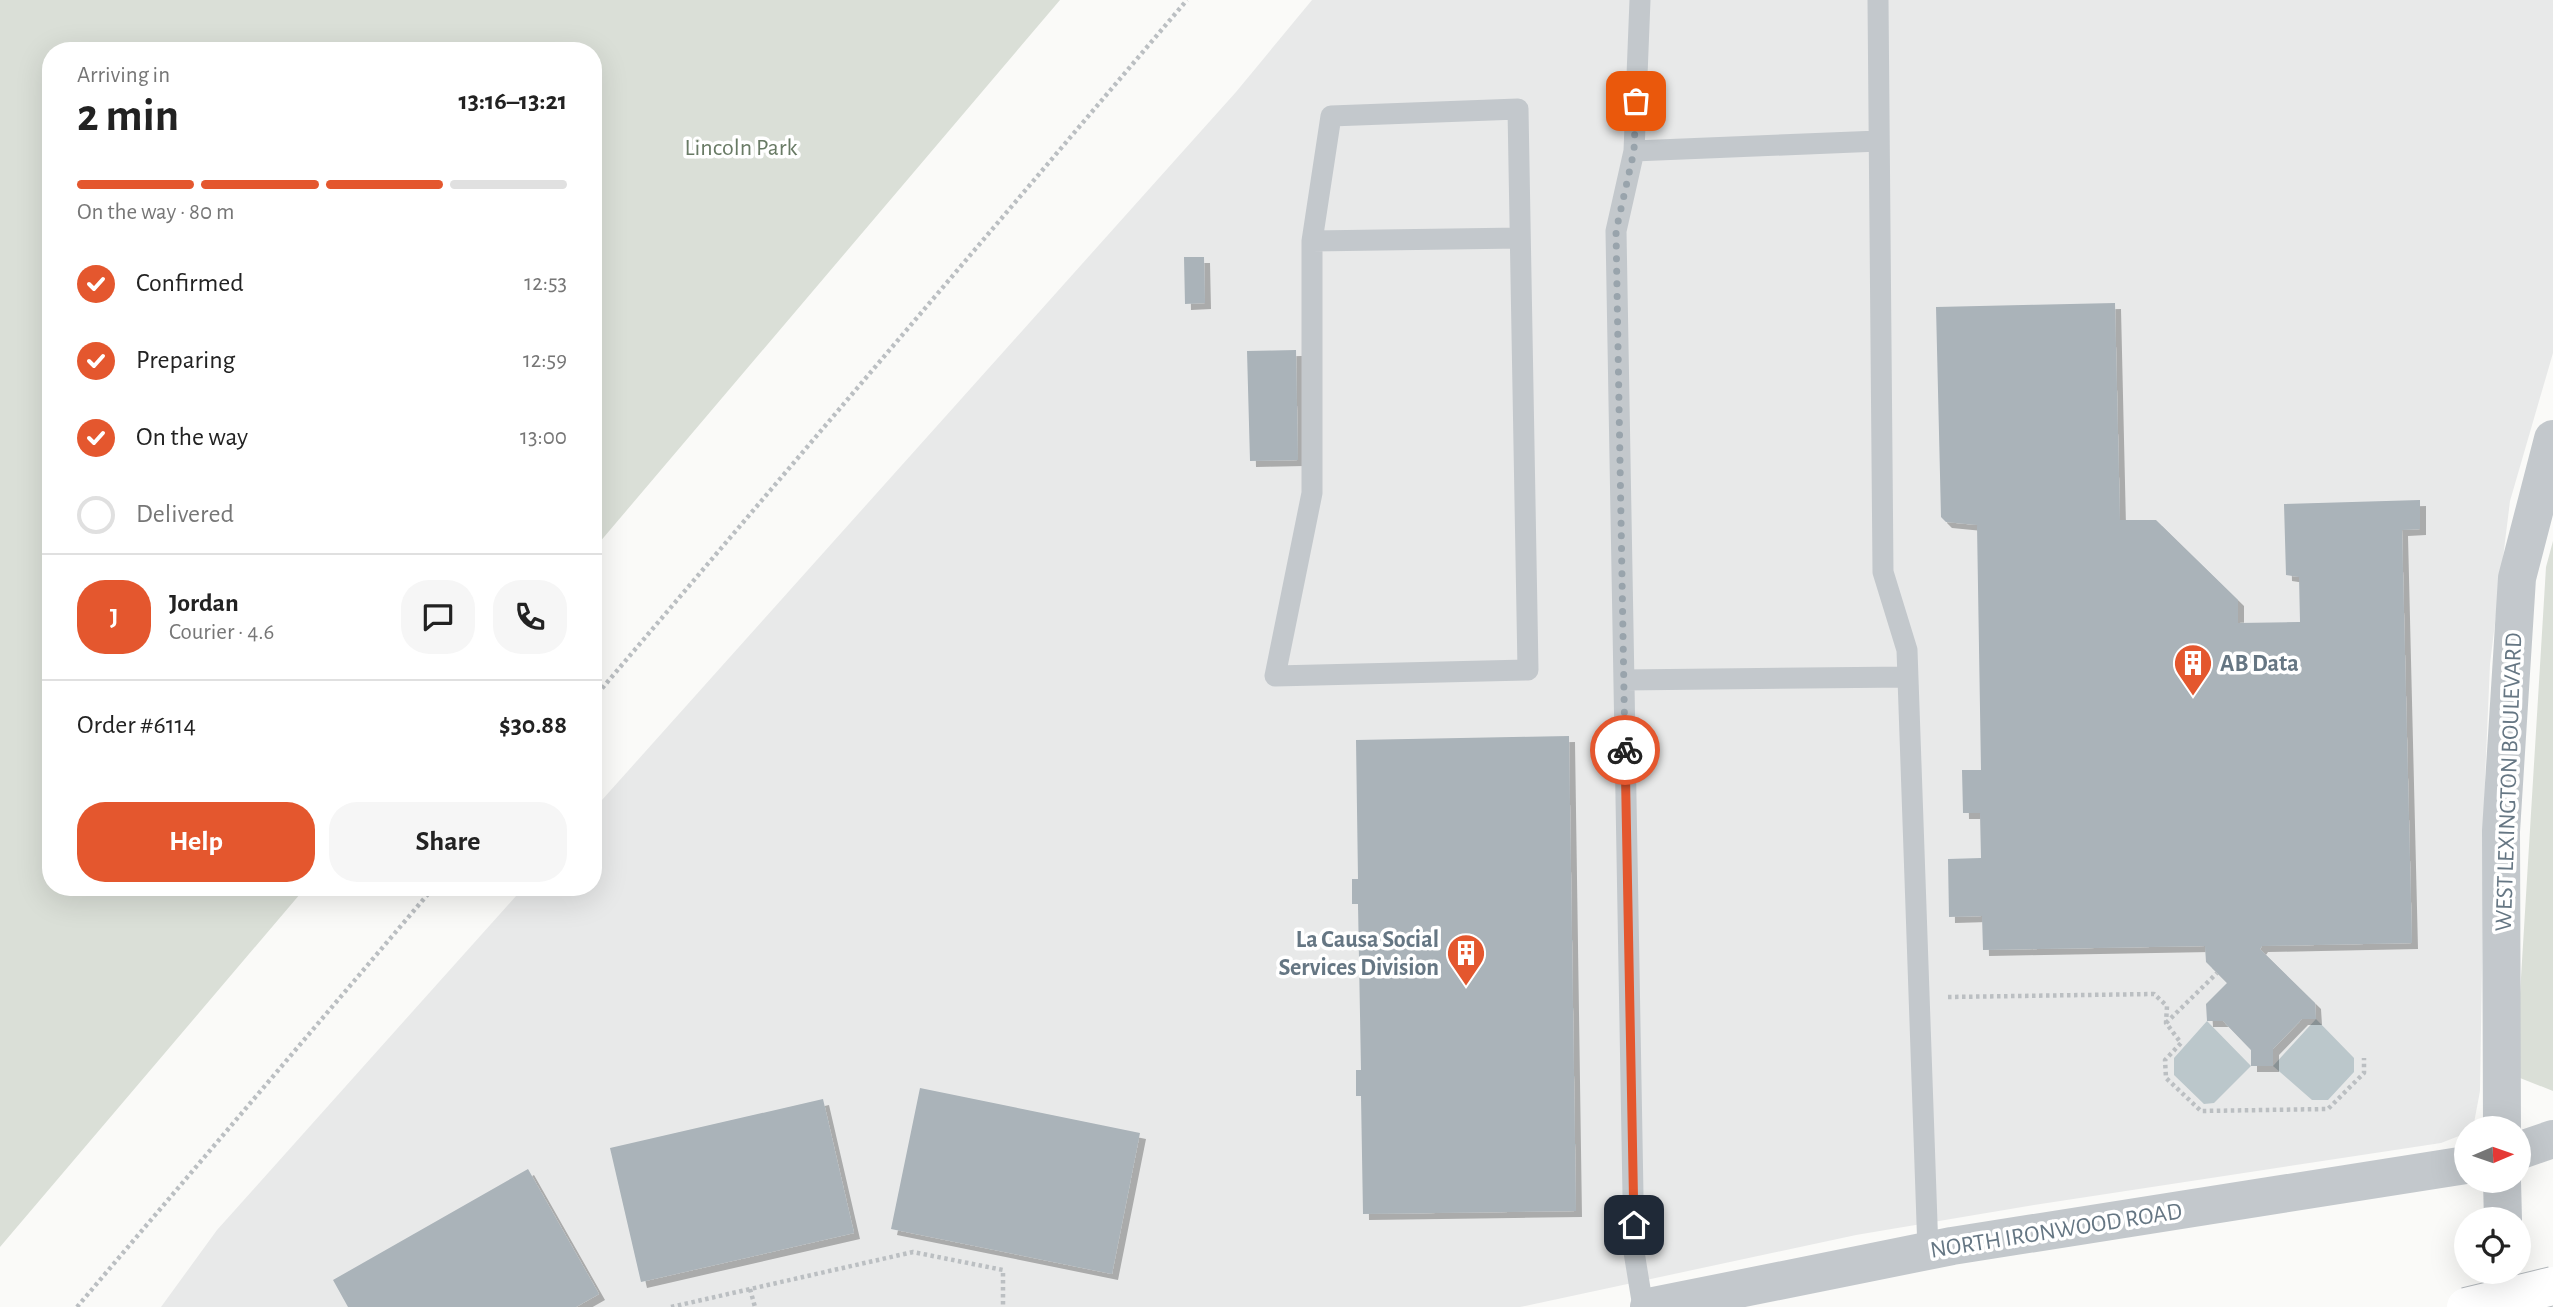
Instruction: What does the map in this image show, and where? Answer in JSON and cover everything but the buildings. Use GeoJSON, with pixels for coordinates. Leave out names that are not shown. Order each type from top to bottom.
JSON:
{"type":"FeatureCollection","features":[{"type":"Feature","properties":{"kind":"highway"},"geometry":{"type":"LineString","coordinates":[[2466,1307],[2553,1286]]}},
{"type":"Feature","properties":{"kind":"street","name":"WEST LEXINGTON BOULEVARD"},"geometry":{"type":"LineString","coordinates":[[2502,1116],[2501,831],[2517,578],[2553,439]]}},
{"type":"Feature","properties":{"kind":"street"},"geometry":{"type":"LineString","coordinates":[[2531,1147],[2553,1139]]}},
{"type":"Feature","properties":{"kind":"street","name":"NORTH IRONWOOD ROAD"},"geometry":{"type":"LineString","coordinates":[[1649,1307],[1928,1251],[2139,1215],[2454,1167]]}},
{"type":"Feature","properties":{"kind":"street"},"geometry":{"type":"LineString","coordinates":[[2504,1284],[2505,1307]]}},
{"type":"Feature","properties":{"kind":"lane"},"geometry":{"type":"LineString","coordinates":[[1640,0],[1634,151],[1616,231],[1634,1252],[1643,1307]]}},
{"type":"Feature","properties":{"kind":"lane"},"geometry":{"type":"LineString","coordinates":[[1878,0],[1883,572],[1907,650],[1928,1251]]}},
{"type":"Feature","properties":{"kind":"lane"},"geometry":{"type":"LineString","coordinates":[[1518,109],[1528,670],[1275,676],[1312,493],[1312,241],[1331,116],[1518,109]]}},
{"type":"Feature","properties":{"kind":"lane"},"geometry":{"type":"LineString","coordinates":[[1634,151],[1879,141]]}},
{"type":"Feature","properties":{"kind":"lane"},"geometry":{"type":"LineString","coordinates":[[1312,241],[1520,238]]}},
{"type":"Feature","properties":{"kind":"lane"},"geometry":{"type":"LineString","coordinates":[[1624,680],[1908,677]]}},
{"type":"Feature","properties":{"kind":"path"},"geometry":{"type":"LineString","coordinates":[[602,688],[1187,0]]}},
{"type":"Feature","properties":{"kind":"path"},"geometry":{"type":"LineString","coordinates":[[77,1307],[426,896]]}},
{"type":"Feature","properties":{"kind":"path"},"geometry":{"type":"LineString","coordinates":[[2166,1023],[2217,973]]}},
{"type":"Feature","properties":{"kind":"path"},"geometry":{"type":"LineString","coordinates":[[1920,997],[2154,994],[2166,1006],[2166,1023],[2181,1043],[2165,1060],[2166,1078],[2202,1111],[2328,1109],[2364,1073],[2364,1058]]}},
{"type":"Feature","properties":{"kind":"path"},"geometry":{"type":"LineString","coordinates":[[671,1307],[914,1252],[1003,1270],[1003,1307]]}},
{"type":"Feature","properties":{"kind":"path"},"geometry":{"type":"LineString","coordinates":[[750,1289],[755,1307]]}},
{"type":"Feature","properties":{"kind":"shaded area"},"geometry":{"type":"Polygon","coordinates":[[[1312,0],[2553,0],[2553,353],[2510,501],[2490,664],[2485,779],[2480,1091],[2475,1116],[2454,1116],[2454,1138],[2441,1143],[1856,1235],[1520,1307],[161,1307],[217,1230],[516,896],[602,896],[602,800],[1236,92],[1312,0]]]}},
{"type":"Feature","properties":{"kind":"shaded area"},"geometry":{"type":"Polygon","coordinates":[[[2316,1019],[2354,1058],[2354,1072],[2328,1100],[2312,1100],[2273,1066],[2316,1019]]]}},
{"type":"Feature","properties":{"kind":"shaded area"},"geometry":{"type":"Polygon","coordinates":[[[2207,1021],[2251,1066],[2214,1103],[2204,1104],[2174,1075],[2174,1058],[2207,1021]]]}},
{"type":"Feature","properties":{"kind":"green space","name":"Lincoln Park"},"geometry":{"type":"Polygon","coordinates":[[[0,0],[1060,0],[602,539],[602,42],[42,42],[42,896],[298,896],[0,1247],[0,0]]]}},
{"type":"Feature","properties":{"kind":"green space"},"geometry":{"type":"Polygon","coordinates":[[[2553,541],[2553,1091],[2515,1076],[2546,567],[2553,541]]]}},
{"type":"Feature","properties":{"kind":"way so far"},"geometry":{"type":"LineString","coordinates":[[1625,750],[1616,231],[1634,151],[1636,101]]}},
{"type":"Feature","properties":{"kind":"place","name":"AB Data"},"geometry":{"type":"Point","coordinates":[2193,697]}},
{"type":"Feature","properties":{"kind":"place","name":"La Causa Social Services Division"},"geometry":{"type":"Point","coordinates":[1466,987]}},
{"type":"Feature","properties":{"kind":"route"},"geometry":{"type":"LineString","coordinates":[[1625,750],[1634,1225]]}}]}
